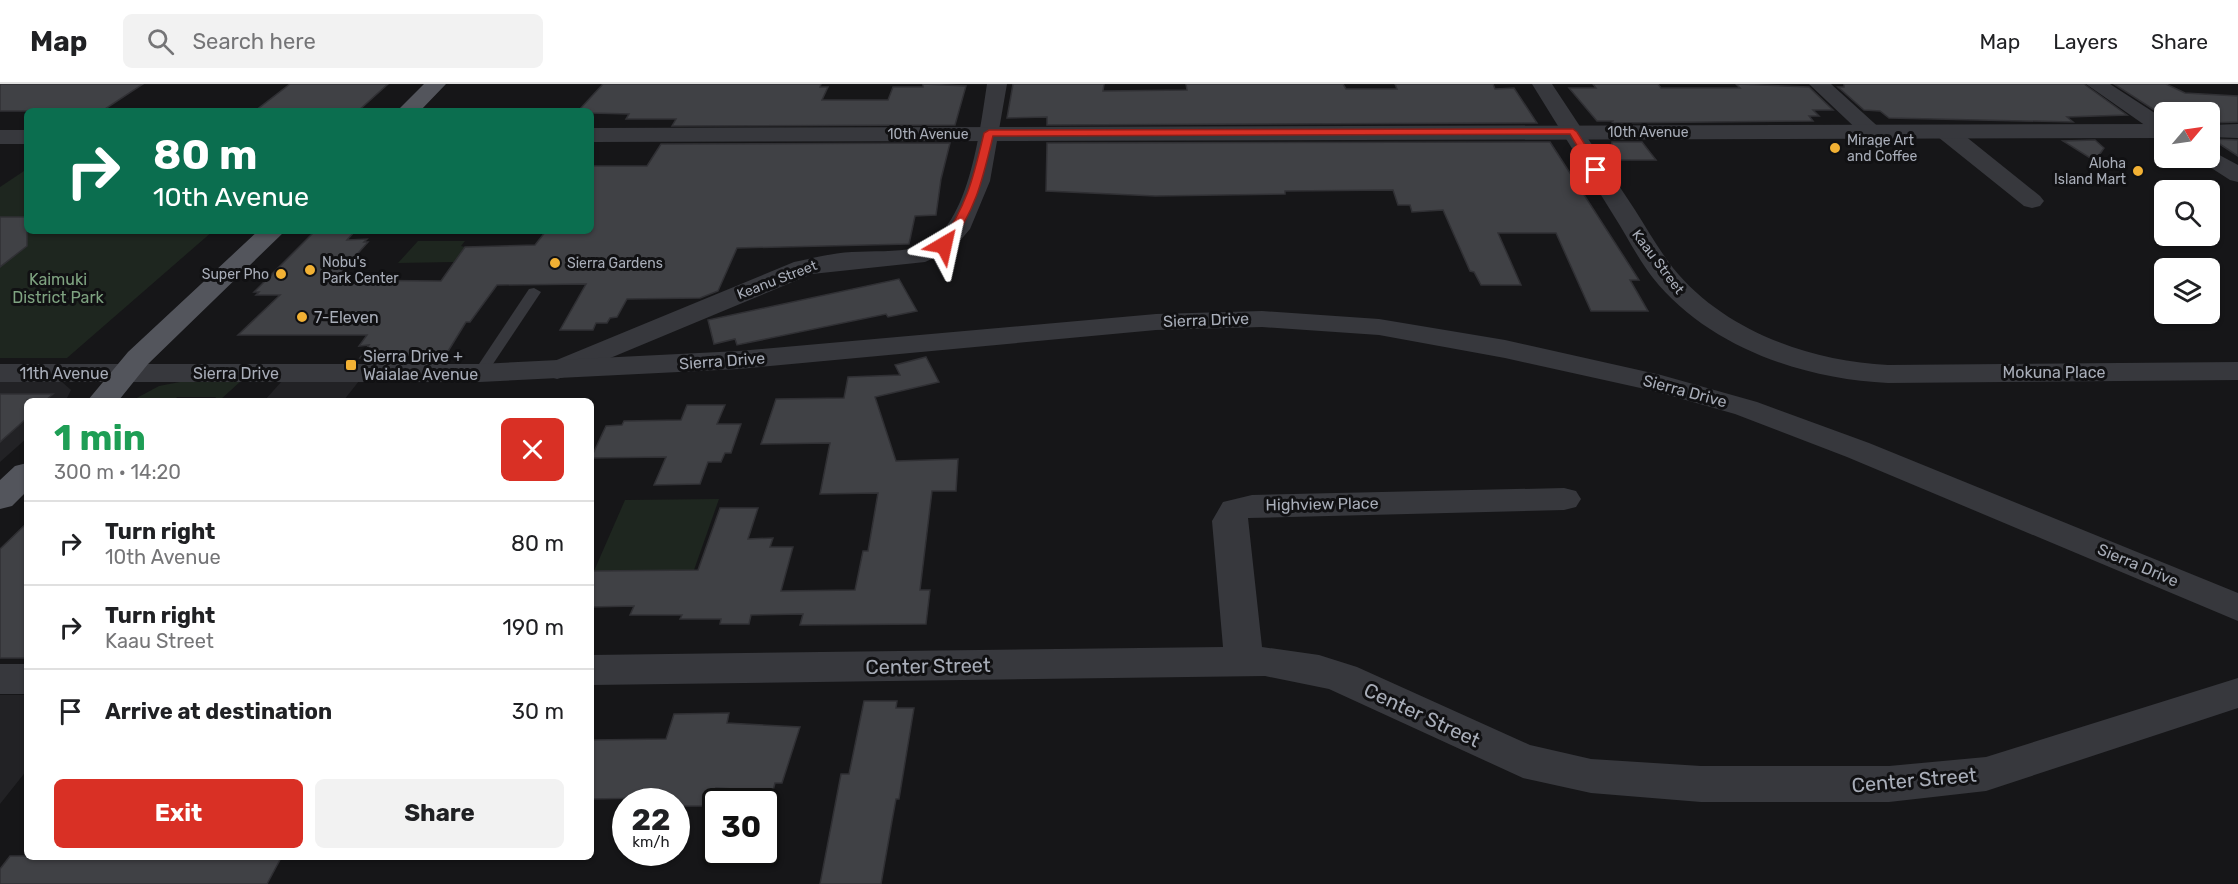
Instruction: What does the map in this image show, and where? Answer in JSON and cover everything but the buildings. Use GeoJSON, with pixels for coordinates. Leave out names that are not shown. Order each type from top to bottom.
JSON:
{"type":"FeatureCollection","features":[{"type":"Feature","properties":{"kind":"main road"},"geometry":{"type":"LineString","coordinates":[[411,108],[436,84]]}},
{"type":"Feature","properties":{"kind":"main road"},"geometry":{"type":"LineString","coordinates":[[105,398],[138,358],[270,234]]}},
{"type":"Feature","properties":{"kind":"main road"},"geometry":{"type":"LineString","coordinates":[[0,498],[24,476]]}},
{"type":"Feature","properties":{"kind":"street","name":"Keanu Street"},"geometry":{"type":"LineString","coordinates":[[557,370],[803,268],[841,259],[915,255],[941,248],[956,231],[970,203],[980,175],[997,84]]}},
{"type":"Feature","properties":{"kind":"street","name":"Kaau Street"},"geometry":{"type":"LineString","coordinates":[[1542,84],[1649,254],[1684,296],[1708,316],[1769,348],[1804,361],[1870,373]]}},
{"type":"Feature","properties":{"kind":"street"},"geometry":{"type":"LineString","coordinates":[[1819,84],[1873,132]]}},
{"type":"Feature","properties":{"kind":"street"},"geometry":{"type":"LineString","coordinates":[[2096,84],[2154,122]]}},
{"type":"Feature","properties":{"kind":"street","name":"10th Avenue"},"geometry":{"type":"LineString","coordinates":[[594,135],[1946,132],[2154,129]]}},
{"type":"Feature","properties":{"kind":"street"},"geometry":{"type":"LineString","coordinates":[[2220,131],[2238,131]]}},
{"type":"Feature","properties":{"kind":"street"},"geometry":{"type":"LineString","coordinates":[[1946,132],[2032,201]]}},
{"type":"Feature","properties":{"kind":"street"},"geometry":{"type":"LineString","coordinates":[[0,137],[24,137]]}},
{"type":"Feature","properties":{"kind":"street"},"geometry":{"type":"LineString","coordinates":[[2220,163],[2238,175]]}},
{"type":"Feature","properties":{"kind":"street","name":"Sierra Drive"},"geometry":{"type":"LineString","coordinates":[[127,372],[480,373],[557,370],[810,354],[1156,322],[1262,319],[1389,329],[1505,349],[1661,384],[1746,408],[1858,450],[2238,608]]}},
{"type":"Feature","properties":{"kind":"street","name":"Mokuna Place"},"geometry":{"type":"LineString","coordinates":[[1870,373],[2238,371]]}},
{"type":"Feature","properties":{"kind":"street","name":"11th Avenue"},"geometry":{"type":"LineString","coordinates":[[0,373],[127,372]]}},
{"type":"Feature","properties":{"kind":"street","name":"Highview Place"},"geometry":{"type":"LineString","coordinates":[[1244,661],[1229,521],[1235,510],[1252,506],[1564,499]]}},
{"type":"Feature","properties":{"kind":"street","name":"Center Street"},"geometry":{"type":"LineString","coordinates":[[594,670],[1244,661],[1291,665],[1343,678],[1489,747],[1533,764],[1591,776],[1632,781],[1701,784],[1855,785],[1986,774],[2238,693]]}},
{"type":"Feature","properties":{"kind":"street"},"geometry":{"type":"LineString","coordinates":[[0,679],[24,679]]}},
{"type":"Feature","properties":{"kind":"lane"},"geometry":{"type":"LineString","coordinates":[[480,373],[534,292]]}},
{"type":"Feature","properties":{"kind":"shaded area"},"geometry":{"type":"Polygon","coordinates":[[[0,380],[62,382],[71,390],[67,398],[24,398],[24,441],[0,462],[0,380]]]}},
{"type":"Feature","properties":{"kind":"shaded area"},"geometry":{"type":"Polygon","coordinates":[[[282,381],[359,381],[346,398],[267,398],[282,381]]]}},
{"type":"Feature","properties":{"kind":"shaded area"},"geometry":{"type":"Polygon","coordinates":[[[0,695],[24,695],[24,774],[0,804],[0,695]]]}},
{"type":"Feature","properties":{"kind":"green space","name":"Kaimuki District Park"},"geometry":{"type":"Polygon","coordinates":[[[24,171],[24,234],[210,234],[67,358],[0,358],[0,187],[24,171]]]}},
{"type":"Feature","properties":{"kind":"green space"},"geometry":{"type":"Polygon","coordinates":[[[418,241],[465,241],[461,246],[465,247],[454,262],[398,263],[418,241]]]}},
{"type":"Feature","properties":{"kind":"green space"},"geometry":{"type":"Polygon","coordinates":[[[185,381],[241,381],[222,398],[137,398],[159,386],[185,381]]]}},
{"type":"Feature","properties":{"kind":"green space"},"geometry":{"type":"Polygon","coordinates":[[[719,499],[694,570],[594,571],[625,500],[719,499]]]}},
{"type":"Feature","properties":{"kind":"place","name":"Mirage Art and Coffee"},"geometry":{"type":"Point","coordinates":[1835,148]}},
{"type":"Feature","properties":{"kind":"place","name":"Aloha Island Mart"},"geometry":{"type":"Point","coordinates":[2138,171]}},
{"type":"Feature","properties":{"kind":"place","name":"Sierra Gardens"},"geometry":{"type":"Point","coordinates":[555,263]}},
{"type":"Feature","properties":{"kind":"place","name":"Nobu's Park Center"},"geometry":{"type":"Point","coordinates":[310,270]}},
{"type":"Feature","properties":{"kind":"place","name":"Super Pho"},"geometry":{"type":"Point","coordinates":[281,274]}},
{"type":"Feature","properties":{"kind":"place","name":"7-Eleven"},"geometry":{"type":"Point","coordinates":[302,317]}},
{"type":"Feature","properties":{"kind":"place","name":"Sierra Drive + Waialae Avenue"},"geometry":{"type":"Point","coordinates":[351,365]}},
{"type":"Feature","properties":{"kind":"route"},"geometry":{"type":"LineString","coordinates":[[944,245],[961,222],[974,194],[989,133],[1573,132],[1596,170]]}}]}
